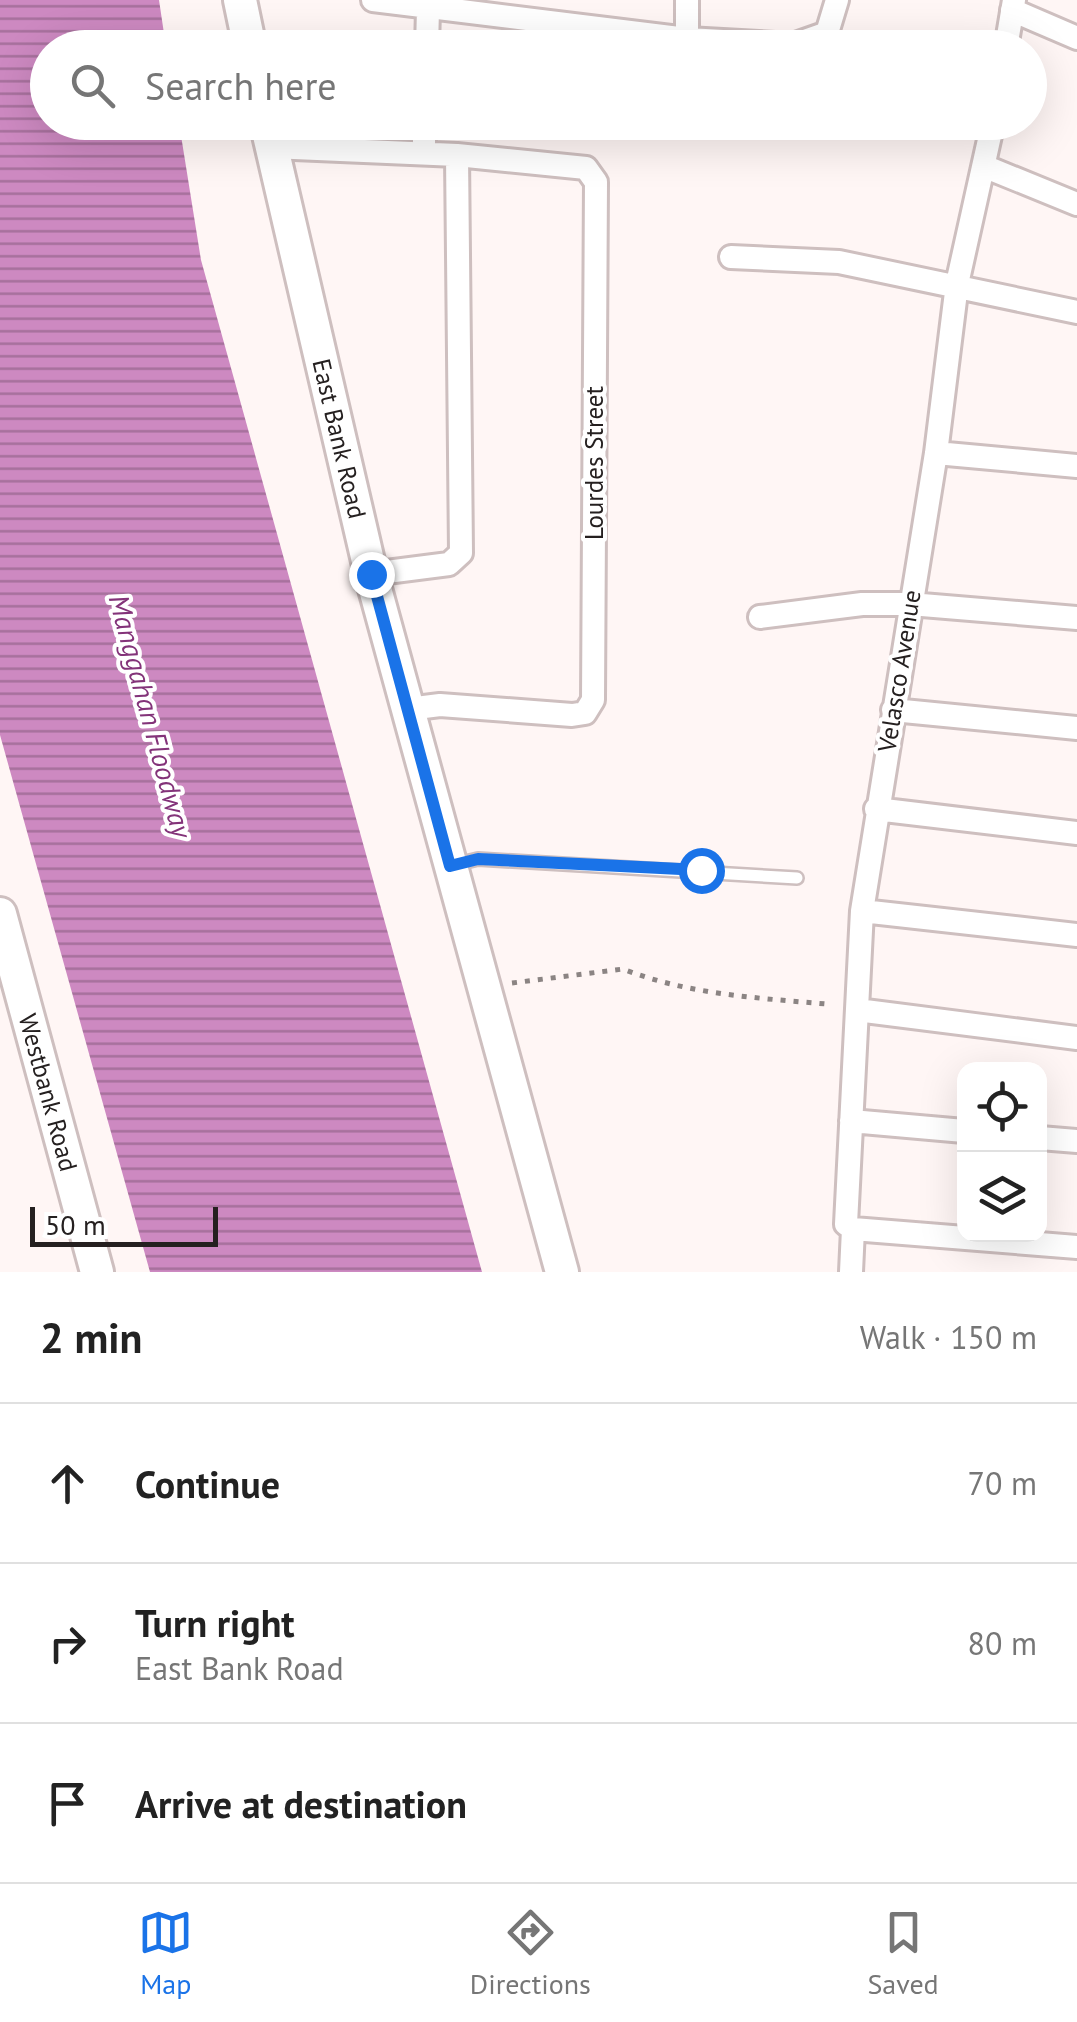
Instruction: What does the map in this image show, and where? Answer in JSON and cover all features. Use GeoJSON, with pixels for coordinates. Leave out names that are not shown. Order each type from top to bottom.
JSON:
{"type":"FeatureCollection","features":[{"type":"Feature","properties":{"kind":"main road"},"geometry":{"type":"LineString","coordinates":[[240,0],[246,30]]}},
{"type":"Feature","properties":{"kind":"main road","name":"East Bank Road"},"geometry":{"type":"LineString","coordinates":[[269,140],[371,574],[562,1272]]}},
{"type":"Feature","properties":{"kind":"main road","name":"Westbank Road"},"geometry":{"type":"LineString","coordinates":[[0,914],[97,1272]]}},
{"type":"Feature","properties":{"kind":"street"},"geometry":{"type":"LineString","coordinates":[[373,0],[609,30]]}},
{"type":"Feature","properties":{"kind":"street"},"geometry":{"type":"LineString","coordinates":[[687,0],[687,30]]}},
{"type":"Feature","properties":{"kind":"street"},"geometry":{"type":"LineString","coordinates":[[828,30],[837,0]]}},
{"type":"Feature","properties":{"kind":"street"},"geometry":{"type":"LineString","coordinates":[[1009,30],[1013,5],[1077,38]]}},
{"type":"Feature","properties":{"kind":"street"},"geometry":{"type":"LineString","coordinates":[[427,30],[428,9]]}},
{"type":"Feature","properties":{"kind":"street","name":"Lourdes Street"},"geometry":{"type":"LineString","coordinates":[[311,140],[586,168],[596,182],[593,700],[585,713],[572,715],[440,705],[408,710]]}},
{"type":"Feature","properties":{"kind":"street"},"geometry":{"type":"LineString","coordinates":[[424,140],[424,153]]}},
{"type":"Feature","properties":{"kind":"street","name":"Velasco Avenue"},"geometry":{"type":"LineString","coordinates":[[851,1272],[851,1121],[862,910],[936,453],[957,284],[990,140]]}},
{"type":"Feature","properties":{"kind":"street"},"geometry":{"type":"LineString","coordinates":[[371,574],[449,564],[462,553],[457,154]]}},
{"type":"Feature","properties":{"kind":"street"},"geometry":{"type":"LineString","coordinates":[[986,166],[1077,204]]}},
{"type":"Feature","properties":{"kind":"street"},"geometry":{"type":"LineString","coordinates":[[731,257],[839,262],[1077,312]]}},
{"type":"Feature","properties":{"kind":"street"},"geometry":{"type":"LineString","coordinates":[[936,453],[1077,466]]}},
{"type":"Feature","properties":{"kind":"street"},"geometry":{"type":"LineString","coordinates":[[760,617],[862,604],[910,604],[1077,618]]}},
{"type":"Feature","properties":{"kind":"street"},"geometry":{"type":"LineString","coordinates":[[893,710],[1077,728]]}},
{"type":"Feature","properties":{"kind":"street"},"geometry":{"type":"LineString","coordinates":[[876,808],[1077,833]]}},
{"type":"Feature","properties":{"kind":"street"},"geometry":{"type":"LineString","coordinates":[[862,910],[1077,934]]}},
{"type":"Feature","properties":{"kind":"street"},"geometry":{"type":"LineString","coordinates":[[857,1010],[1077,1038]]}},
{"type":"Feature","properties":{"kind":"street"},"geometry":{"type":"LineString","coordinates":[[851,1121],[957,1130]]}},
{"type":"Feature","properties":{"kind":"street"},"geometry":{"type":"LineString","coordinates":[[1047,1139],[1077,1141]]}},
{"type":"Feature","properties":{"kind":"street"},"geometry":{"type":"LineString","coordinates":[[850,1226],[1077,1247]]}},
{"type":"Feature","properties":{"kind":"lane"},"geometry":{"type":"LineString","coordinates":[[450,866],[478,859],[798,878]]}},
{"type":"Feature","properties":{"kind":"path"},"geometry":{"type":"LineString","coordinates":[[485,990],[547,976],[622,970],[638,978],[719,994],[826,1004]]}},
{"type":"Feature","properties":{"kind":"water","name":"Manggahan Floodway"},"geometry":{"type":"Polygon","coordinates":[[[0,0],[159,0],[163,30],[30,30],[30,140],[182,140],[201,260],[482,1272],[150,1272],[0,735],[0,0]]]}},
{"type":"Feature","properties":{"kind":"route"},"geometry":{"type":"LineString","coordinates":[[371,574],[450,866],[478,859],[701,870]]}}]}
